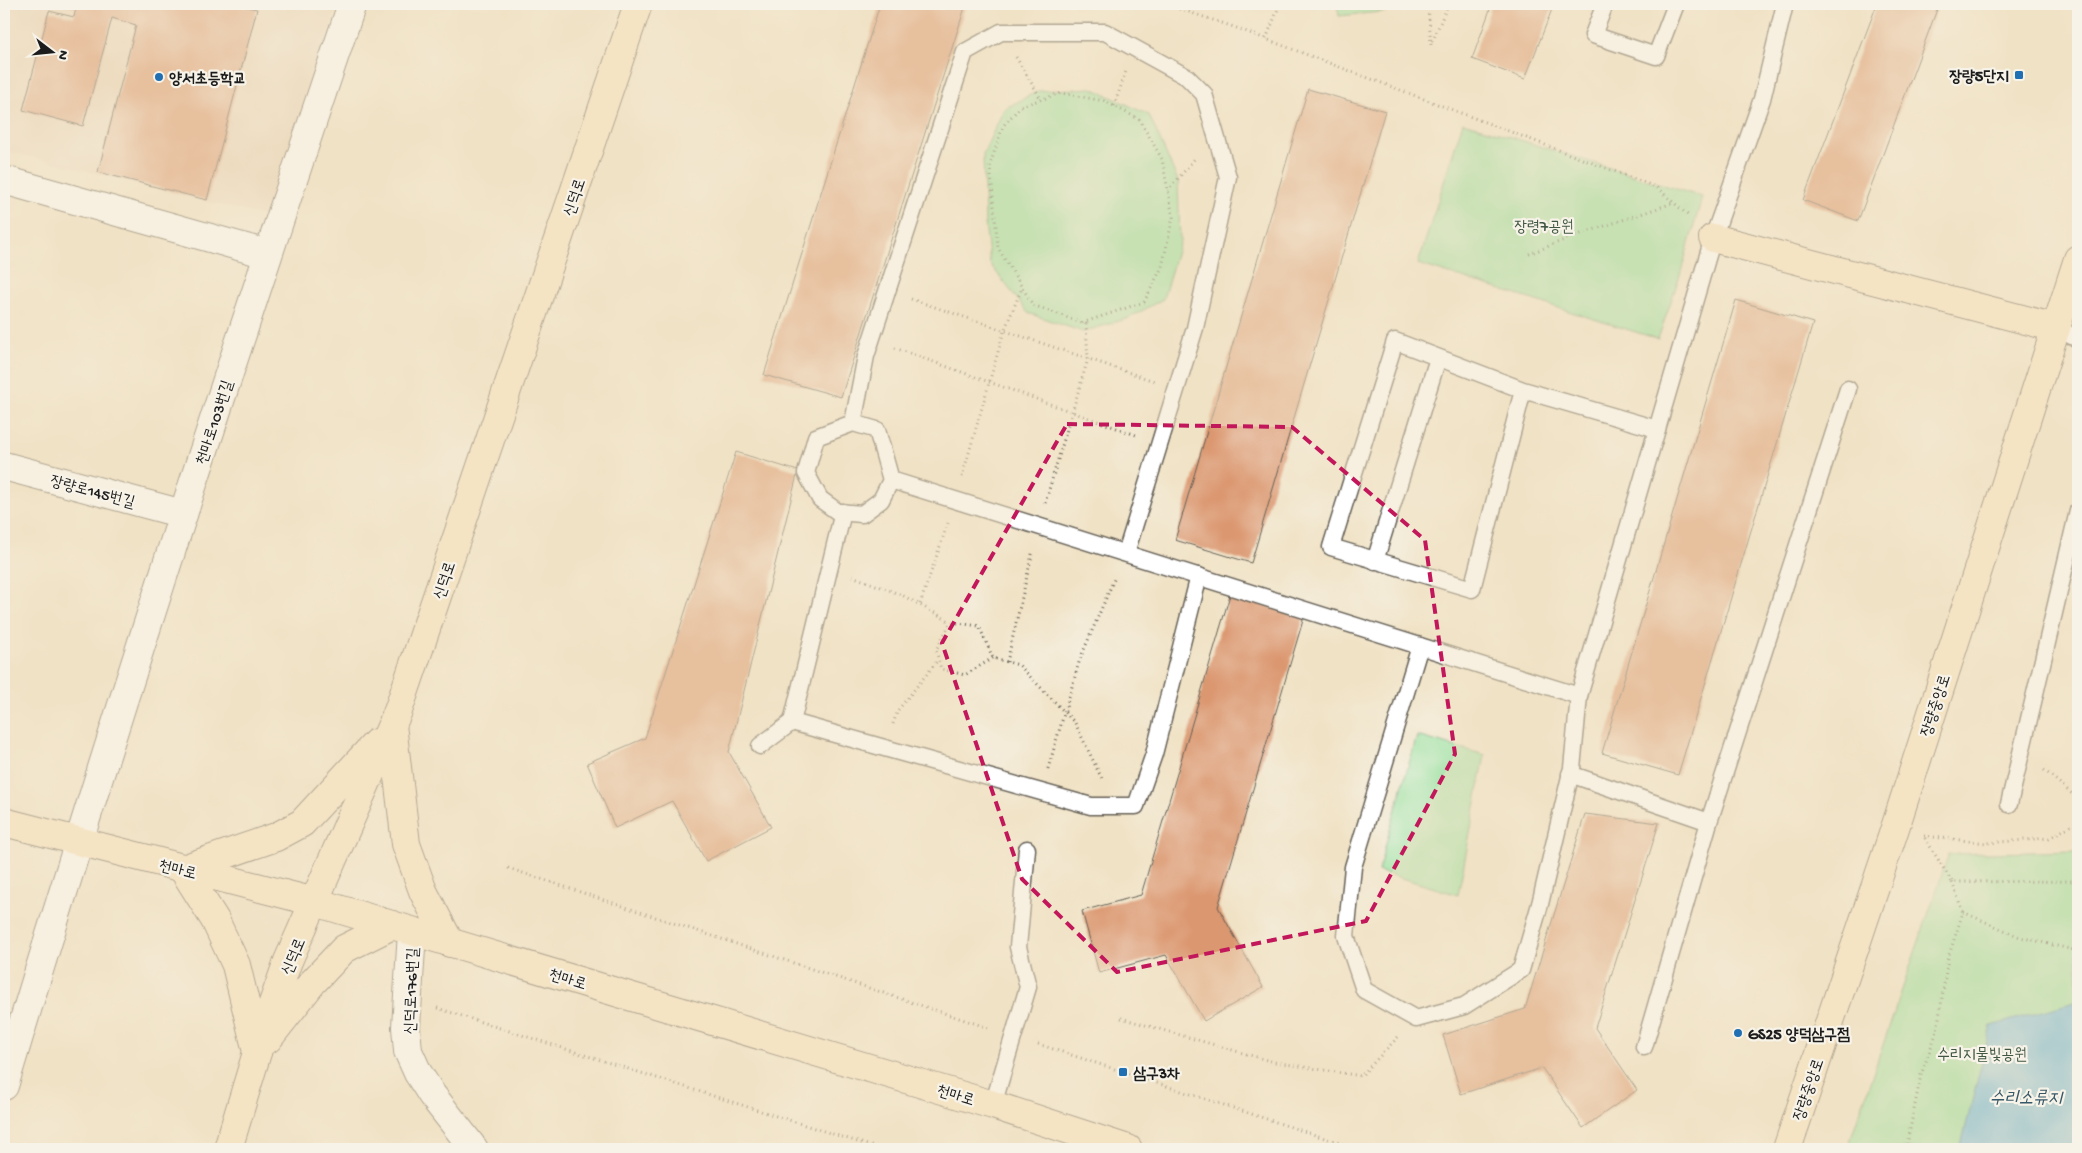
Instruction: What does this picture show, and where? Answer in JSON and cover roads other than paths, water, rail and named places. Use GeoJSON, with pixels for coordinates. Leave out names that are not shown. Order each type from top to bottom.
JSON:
{"type":"FeatureCollection","features":[{"type":"Feature","properties":{"kind":"street","name":"천마로103번길"},"geometry":{"type":"LineString","coordinates":[[4,1086],[77,841],[268,254],[352,4]]}},
{"type":"Feature","properties":{"kind":"street","name":"신덕로"},"geometry":{"type":"LineString","coordinates":[[228,1149],[257,1052],[288,961],[392,724],[638,4]]}},
{"type":"Feature","properties":{"kind":"street"},"geometry":{"type":"LineString","coordinates":[[4,180],[268,254]]}},
{"type":"Feature","properties":{"kind":"street"},"geometry":{"type":"LineString","coordinates":[[1713,238],[2067,333]]}},
{"type":"Feature","properties":{"kind":"street","name":"장량중앙로"},"geometry":{"type":"LineString","coordinates":[[1787,1149],[1895,828],[2067,333],[2078,259]]}},
{"type":"Feature","properties":{"kind":"street","name":"장량로145번길"},"geometry":{"type":"LineString","coordinates":[[4,466],[183,514]]}},
{"type":"Feature","properties":{"kind":"street"},"geometry":{"type":"LineString","coordinates":[[257,1052],[236,965],[216,920],[183,869],[276,837],[302,823],[392,724]]}},
{"type":"Feature","properties":{"kind":"street"},"geometry":{"type":"LineString","coordinates":[[392,724],[406,844],[423,891],[450,943]]}},
{"type":"Feature","properties":{"kind":"street","name":"천마로"},"geometry":{"type":"LineString","coordinates":[[4,822],[315,902],[993,1105],[1128,1149]]}},
{"type":"Feature","properties":{"kind":"street"},"geometry":{"type":"LineString","coordinates":[[257,1052],[312,983],[344,949],[402,929]]}},
{"type":"Feature","properties":{"kind":"street","name":"신덕로176번길"},"geometry":{"type":"LineString","coordinates":[[402,929],[408,998],[406,1027],[408,1051],[418,1073],[432,1095],[474,1149]]}},
{"type":"Feature","properties":{"kind":"lane"},"geometry":{"type":"LineString","coordinates":[[1605,4],[1593,35],[1656,56],[1676,4]]}},
{"type":"Feature","properties":{"kind":"lane"},"geometry":{"type":"LineString","coordinates":[[1420,646],[1353,867],[1346,936],[1364,990],[1416,1019],[1464,1006],[1521,970],[1540,904],[1570,774],[1580,696],[1713,238],[1762,99],[1785,4]]}},
{"type":"Feature","properties":{"kind":"lane"},"geometry":{"type":"LineString","coordinates":[[854,423],[866,356],[871,339],[966,52],[1001,32],[1105,32],[1188,78],[1204,94],[1228,177],[1195,328],[1126,553]]}},
{"type":"Feature","properties":{"kind":"lane"},"geometry":{"type":"LineString","coordinates":[[1523,390],[1472,589],[1330,547],[1395,341],[1523,390],[1657,429]]}},
{"type":"Feature","properties":{"kind":"lane"},"geometry":{"type":"LineString","coordinates":[[1375,560],[1438,358]]}},
{"type":"Feature","properties":{"kind":"lane"},"geometry":{"type":"LineString","coordinates":[[1644,1047],[1708,822],[1848,389]]}},
{"type":"Feature","properties":{"kind":"lane"},"geometry":{"type":"LineString","coordinates":[[854,423],[877,430],[891,480],[881,500],[862,514],[838,512],[820,498],[806,473],[816,437],[854,423]]}},
{"type":"Feature","properties":{"kind":"lane"},"geometry":{"type":"LineString","coordinates":[[891,480],[1580,696]]}},
{"type":"Feature","properties":{"kind":"lane"},"geometry":{"type":"LineString","coordinates":[[2009,804],[2078,511]]}},
{"type":"Feature","properties":{"kind":"lane"},"geometry":{"type":"LineString","coordinates":[[760,746],[792,722],[843,512]]}},
{"type":"Feature","properties":{"kind":"lane"},"geometry":{"type":"LineString","coordinates":[[792,722],[1092,806],[1136,806],[1154,754],[1199,576]]}},
{"type":"Feature","properties":{"kind":"lane"},"geometry":{"type":"LineString","coordinates":[[1570,774],[1708,822]]}},
{"type":"Feature","properties":{"kind":"lane"},"geometry":{"type":"LineString","coordinates":[[993,1105],[1028,987],[1018,947],[1027,849]]}},
{"type":"Feature","properties":{"kind":"water","name":"수리소류지"},"geometry":{"type":"Polygon","coordinates":[[[2078,1001],[2078,1149],[1960,1149],[1991,1026],[2078,1001]]]}},
{"type":"Feature","properties":{"kind":"place","name":"장량5단지"},"geometry":{"type":"Point","coordinates":[2019,75]}},
{"type":"Feature","properties":{"kind":"place","name":"양서초등학교"},"geometry":{"type":"Point","coordinates":[159,77]}},
{"type":"Feature","properties":{"kind":"place","name":"GS25 양덕삼구점"},"geometry":{"type":"Point","coordinates":[1738,1033]}},
{"type":"Feature","properties":{"kind":"place","name":"삼구3차"},"geometry":{"type":"Point","coordinates":[1123,1072]}},
{"type":"Feature","properties":{"kind":"park label","name":"장령7공원"},"geometry":{"type":"Point","coordinates":[1544,225]}},
{"type":"Feature","properties":{"kind":"park label","name":"수리지물빛공원"},"geometry":{"type":"Point","coordinates":[1982,1053]}}]}
